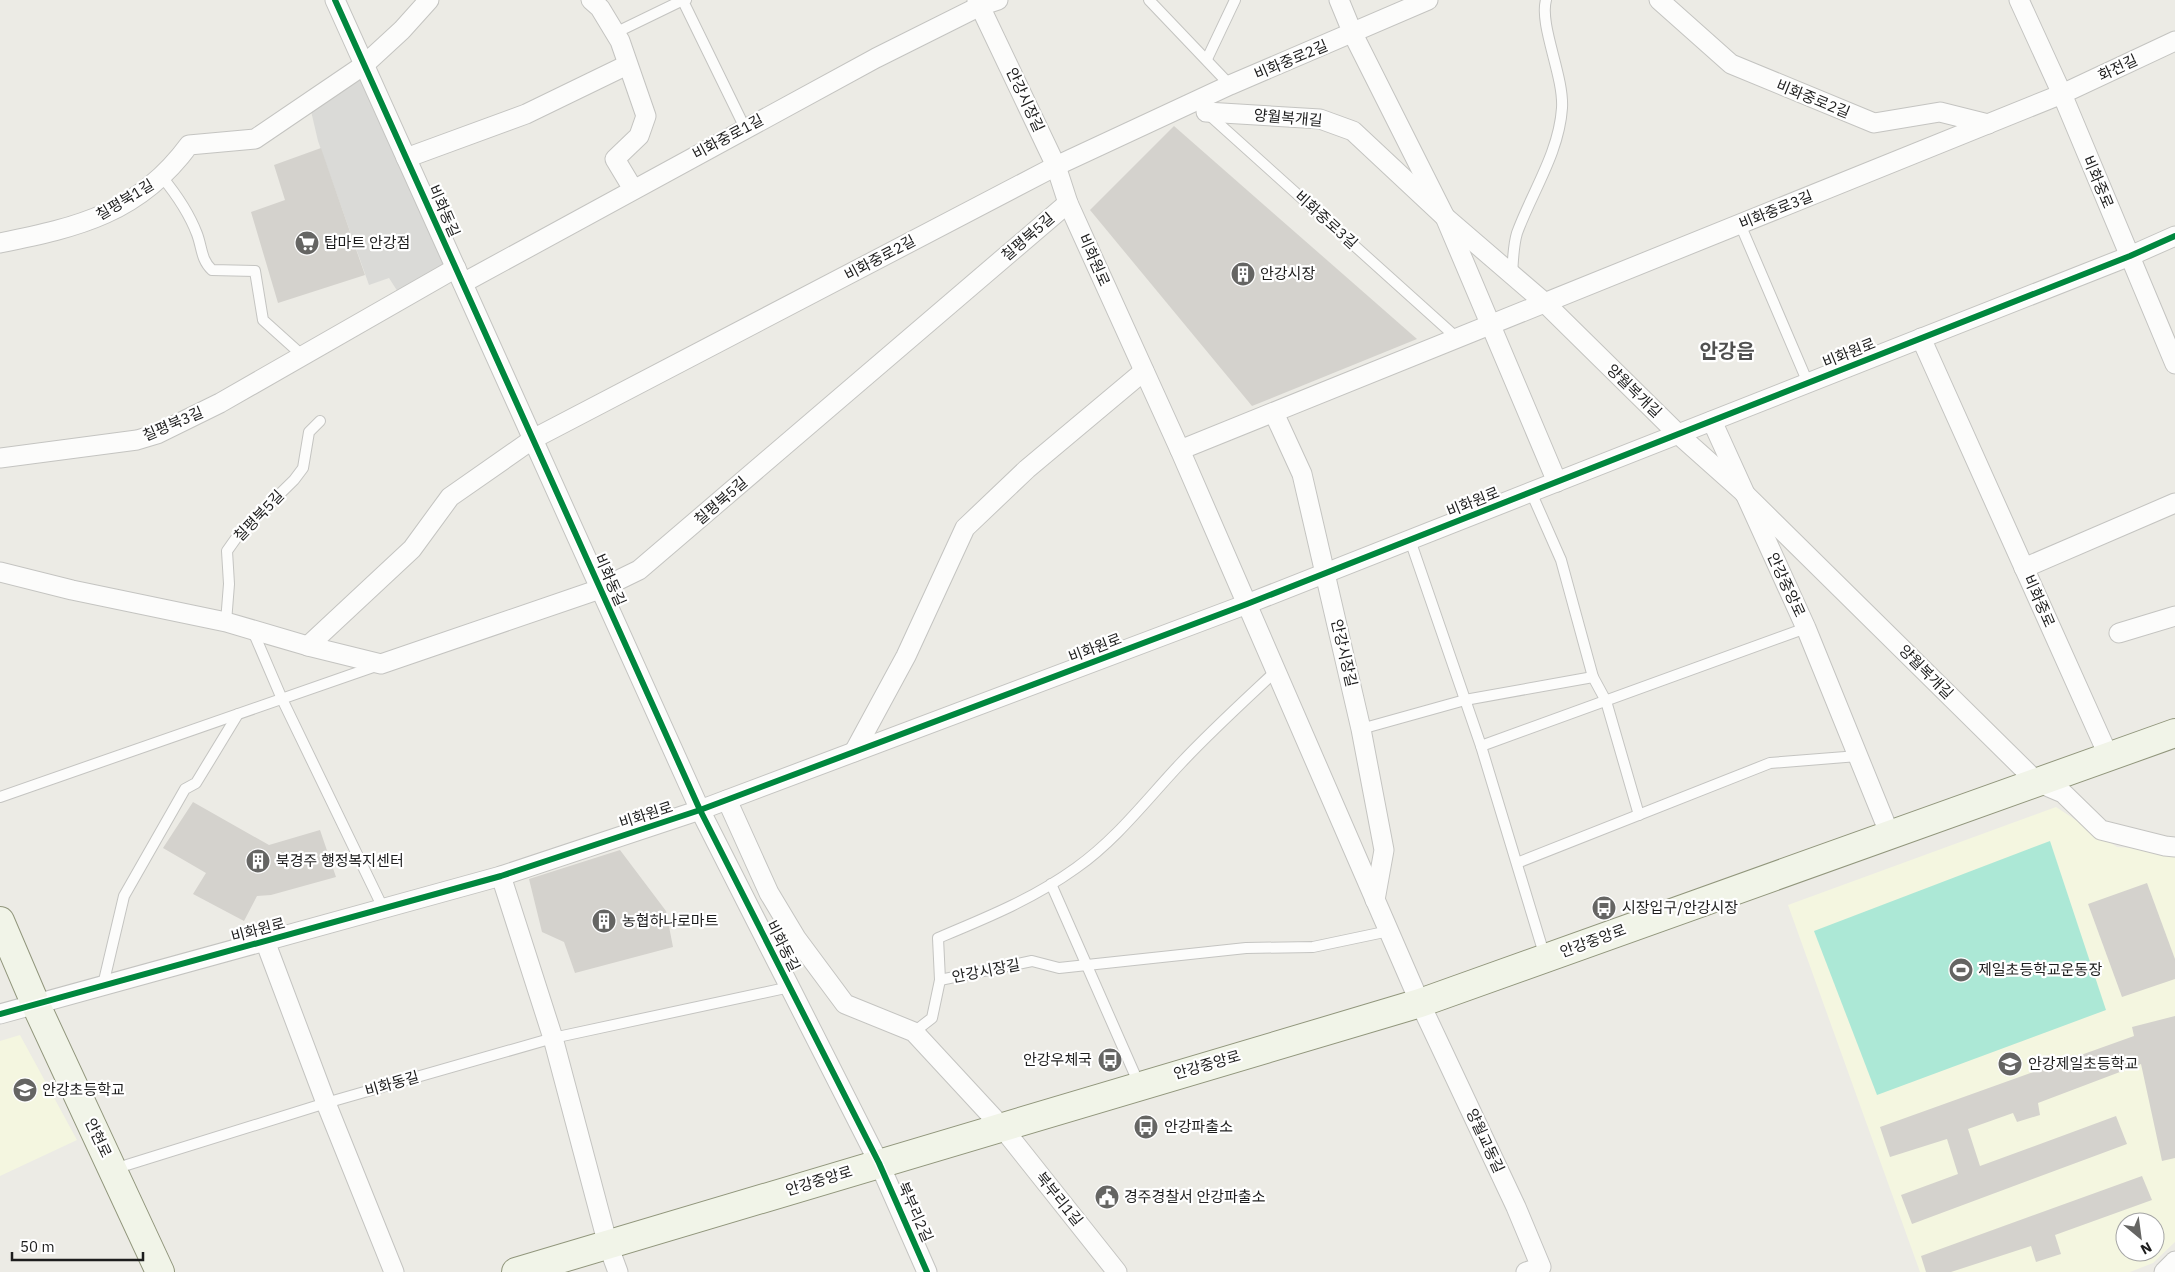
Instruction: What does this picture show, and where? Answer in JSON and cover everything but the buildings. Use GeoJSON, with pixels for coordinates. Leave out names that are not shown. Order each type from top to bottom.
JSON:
{"type":"FeatureCollection","features":[{"type":"Feature","properties":{"kind":"main road","name":"안강중앙로"},"geometry":{"type":"LineString","coordinates":[[516,1272],[879,1162],[1420,1003],[2175,733]]}},
{"type":"Feature","properties":{"kind":"main road","name":"안현로"},"geometry":{"type":"LineString","coordinates":[[0,921],[35,1004],[160,1272]]}},
{"type":"Feature","properties":{"kind":"street","name":"비화동길"},"geometry":{"type":"LineString","coordinates":[[335,0],[700,810],[879,1162]]}},
{"type":"Feature","properties":{"kind":"street"},"geometry":{"type":"LineString","coordinates":[[364,65],[402,30],[429,0]]}},
{"type":"Feature","properties":{"kind":"street"},"geometry":{"type":"LineString","coordinates":[[591,0],[600,8],[620,41],[646,116],[639,136],[615,159],[633,189]]}},
{"type":"Feature","properties":{"kind":"street","name":"비화중로1길"},"geometry":{"type":"LineString","coordinates":[[459,276],[633,189],[979,3],[998,0]]}},
{"type":"Feature","properties":{"kind":"street"},"geometry":{"type":"LineString","coordinates":[[1339,0],[1353,34],[1445,217],[1489,325],[1557,482]]}},
{"type":"Feature","properties":{"kind":"street","name":"비화중로2길"},"geometry":{"type":"LineString","coordinates":[[533,440],[1056,166],[1200,108],[1230,85],[1353,34],[1428,0]]}},
{"type":"Feature","properties":{"kind":"street","name":"비화중로"},"geometry":{"type":"LineString","coordinates":[[2019,0],[2062,94],[2175,364]]}},
{"type":"Feature","properties":{"kind":"street","name":"비화중로2길"},"geometry":{"type":"LineString","coordinates":[[1663,1],[1731,64],[1874,123],[1940,112],[1988,124]]}},
{"type":"Feature","properties":{"kind":"street","name":"안강시장길"},"geometry":{"type":"LineString","coordinates":[[979,3],[1056,166],[1068,202]]}},
{"type":"Feature","properties":{"kind":"street","name":"화전길"},"geometry":{"type":"LineString","coordinates":[[2062,94],[2175,41]]}},
{"type":"Feature","properties":{"kind":"street","name":"칠평북1길"},"geometry":{"type":"LineString","coordinates":[[0,243],[63,230],[99,218],[147,190],[172,168],[189,145],[255,139],[364,65]]}},
{"type":"Feature","properties":{"kind":"street"},"geometry":{"type":"LineString","coordinates":[[406,158],[526,114],[627,65]]}},
{"type":"Feature","properties":{"kind":"street","name":"비화중로3길"},"geometry":{"type":"LineString","coordinates":[[1180,450],[2062,94]]}},
{"type":"Feature","properties":{"kind":"street","name":"양월복개길"},"geometry":{"type":"LineString","coordinates":[[1200,108],[1320,119],[1354,132],[1445,217],[1544,303],[1678,434],[1742,491],[2038,782]]}},
{"type":"Feature","properties":{"kind":"street","name":"비화원로"},"geometry":{"type":"LineString","coordinates":[[1068,202],[1247,604]]}},
{"type":"Feature","properties":{"kind":"street","name":"칠평북5길"},"geometry":{"type":"LineString","coordinates":[[382,664],[600,589],[639,570],[1068,202]]}},
{"type":"Feature","properties":{"kind":"street","name":"비화원로"},"geometry":{"type":"LineString","coordinates":[[0,1014],[501,876],[700,810],[1247,604],[2130,256],[2175,236]]}},
{"type":"Feature","properties":{"kind":"street","name":"칠평북3길"},"geometry":{"type":"LineString","coordinates":[[0,458],[137,440],[157,434],[220,403],[303,356],[459,276]]}},
{"type":"Feature","properties":{"kind":"street"},"geometry":{"type":"LineString","coordinates":[[1921,338],[2024,568]]}},
{"type":"Feature","properties":{"kind":"street"},"geometry":{"type":"LineString","coordinates":[[854,752],[906,656],[965,528],[1027,468],[1144,371]]}},
{"type":"Feature","properties":{"kind":"street","name":"안강시장길"},"geometry":{"type":"LineString","coordinates":[[1274,413],[1302,474],[1361,728],[1384,850],[1375,900]]}},
{"type":"Feature","properties":{"kind":"street","name":"안강중앙로"},"geometry":{"type":"LineString","coordinates":[[1712,421],[1742,491],[1806,628],[1890,835]]}},
{"type":"Feature","properties":{"kind":"street"},"geometry":{"type":"LineString","coordinates":[[308,646],[412,549],[450,497],[533,440]]}},
{"type":"Feature","properties":{"kind":"street","name":"비화중로"},"geometry":{"type":"LineString","coordinates":[[2109,757],[2024,568],[2175,503]]}},
{"type":"Feature","properties":{"kind":"street"},"geometry":{"type":"LineString","coordinates":[[0,572],[72,590],[226,622],[308,646],[382,664]]}},
{"type":"Feature","properties":{"kind":"street"},"geometry":{"type":"LineString","coordinates":[[1247,604],[1420,1003]]}},
{"type":"Feature","properties":{"kind":"street"},"geometry":{"type":"LineString","coordinates":[[2119,633],[2175,616]]}},
{"type":"Feature","properties":{"kind":"street"},"geometry":{"type":"LineString","coordinates":[[2038,782],[2063,793],[2101,830],[2165,846],[2175,846]]}},
{"type":"Feature","properties":{"kind":"street"},"geometry":{"type":"LineString","coordinates":[[727,800],[769,893],[796,938],[845,1004],[914,1032],[1001,1126]]}},
{"type":"Feature","properties":{"kind":"street"},"geometry":{"type":"LineString","coordinates":[[501,876],[553,1038],[608,1245],[618,1272]]}},
{"type":"Feature","properties":{"kind":"street"},"geometry":{"type":"LineString","coordinates":[[265,941],[326,1103],[394,1272]]}},
{"type":"Feature","properties":{"kind":"street","name":"양월교동길"},"geometry":{"type":"LineString","coordinates":[[1420,1003],[1516,1206],[1537,1270]]}},
{"type":"Feature","properties":{"kind":"street","name":"북부리1길"},"geometry":{"type":"LineString","coordinates":[[1001,1126],[1117,1272]]}},
{"type":"Feature","properties":{"kind":"street","name":"북부리2길"},"geometry":{"type":"LineString","coordinates":[[879,1162],[927,1272]]}},
{"type":"Feature","properties":{"kind":"street"},"geometry":{"type":"LineString","coordinates":[[2164,1272],[2175,1262]]}},
{"type":"Feature","properties":{"kind":"lane"},"geometry":{"type":"LineString","coordinates":[[615,33],[684,0],[745,128]]}},
{"type":"Feature","properties":{"kind":"lane"},"geometry":{"type":"LineString","coordinates":[[1149,0],[1230,85]]}},
{"type":"Feature","properties":{"kind":"lane"},"geometry":{"type":"LineString","coordinates":[[1207,59],[1235,0]]}},
{"type":"Feature","properties":{"kind":"lane"},"geometry":{"type":"LineString","coordinates":[[1512,275],[1516,235],[1548,163],[1562,108],[1558,67],[1543,10],[1546,0]]}},
{"type":"Feature","properties":{"kind":"lane","name":"비화중로3길"},"geometry":{"type":"LineString","coordinates":[[1200,108],[1457,338]]}},
{"type":"Feature","properties":{"kind":"lane"},"geometry":{"type":"LineString","coordinates":[[162,176],[176,193],[197,234],[205,263],[212,270],[255,271],[263,320],[303,356]]}},
{"type":"Feature","properties":{"kind":"lane"},"geometry":{"type":"LineString","coordinates":[[1740,224],[1808,383]]}},
{"type":"Feature","properties":{"kind":"lane","name":"칠평북5길"},"geometry":{"type":"LineString","coordinates":[[226,622],[229,584],[227,551],[239,534],[294,480],[303,468],[309,432],[320,421]]}},
{"type":"Feature","properties":{"kind":"lane"},"geometry":{"type":"LineString","coordinates":[[1531,492],[1561,560],[1593,677],[1606,701],[1639,815]]}},
{"type":"Feature","properties":{"kind":"lane"},"geometry":{"type":"LineString","coordinates":[[1410,540],[1481,746],[1545,958]]}},
{"type":"Feature","properties":{"kind":"lane"},"geometry":{"type":"LineString","coordinates":[[1481,746],[1806,628]]}},
{"type":"Feature","properties":{"kind":"lane"},"geometry":{"type":"LineString","coordinates":[[252,629],[282,699],[383,908]]}},
{"type":"Feature","properties":{"kind":"lane"},"geometry":{"type":"LineString","coordinates":[[0,798],[382,664]]}},
{"type":"Feature","properties":{"kind":"lane"},"geometry":{"type":"LineString","coordinates":[[914,1032],[932,1018],[940,980],[938,938],[1023,902],[1077,868],[1107,843],[1155,794],[1180,764],[1276,671]]}},
{"type":"Feature","properties":{"kind":"lane"},"geometry":{"type":"LineString","coordinates":[[1361,728],[1465,700],[1593,677]]}},
{"type":"Feature","properties":{"kind":"lane"},"geometry":{"type":"LineString","coordinates":[[103,985],[124,896],[185,789],[196,783],[238,714]]}},
{"type":"Feature","properties":{"kind":"lane"},"geometry":{"type":"LineString","coordinates":[[1517,863],[1770,763],[1858,756]]}},
{"type":"Feature","properties":{"kind":"lane"},"geometry":{"type":"LineString","coordinates":[[1051,884],[1085,965],[1140,1085]]}},
{"type":"Feature","properties":{"kind":"lane","name":"안강시장길"},"geometry":{"type":"LineString","coordinates":[[940,980],[1032,962],[1060,968],[1246,948],[1313,947],[1389,931]]}},
{"type":"Feature","properties":{"kind":"lane","name":"비화동길"},"geometry":{"type":"LineString","coordinates":[[113,1170],[326,1103],[553,1038],[790,987]]}},
{"type":"Feature","properties":{"kind":"shaded area"},"geometry":{"type":"Polygon","coordinates":[[[359,80],[365,86],[444,258],[444,265],[398,292],[389,278],[369,285],[318,141],[311,111],[359,80]]]}},
{"type":"Feature","properties":{"kind":"shaded area","name":"안강제일초등학교"},"geometry":{"type":"Polygon","coordinates":[[[2056,807],[2117,847],[2175,851],[2175,1242],[2165,1252],[2165,1212],[2115,1212],[2115,1262],[2153,1263],[2130,1272],[1920,1272],[1788,905],[2056,807]]]}},
{"type":"Feature","properties":{"kind":"shaded area","name":"안강초등학교"},"geometry":{"type":"Polygon","coordinates":[[[20,1035],[77,1140],[0,1176],[0,1041],[20,1035]]]}},
{"type":"Feature","properties":{"kind":"green space","name":"제일초등학교운동장"},"geometry":{"type":"Polygon","coordinates":[[[2050,841],[2106,1010],[1877,1095],[1814,931],[2050,841]]]}},
{"type":"Feature","properties":{"kind":"cycle path"},"geometry":{"type":"LineString","coordinates":[[335,0],[700,810],[879,1163],[927,1272]]}},
{"type":"Feature","properties":{"kind":"cycle path"},"geometry":{"type":"LineString","coordinates":[[0,1014],[501,876],[700,810],[1247,604],[2130,256],[2175,236]]}},
{"type":"Feature","properties":{"kind":"place","name":"탑마트 안강점"},"geometry":{"type":"Point","coordinates":[307,243]}},
{"type":"Feature","properties":{"kind":"place","name":"안강시장"},"geometry":{"type":"Point","coordinates":[1243,274]}},
{"type":"Feature","properties":{"kind":"place","name":"북경주 행정복지센터"},"geometry":{"type":"Point","coordinates":[258,861]}},
{"type":"Feature","properties":{"kind":"place","name":"시장입구/안강시장"},"geometry":{"type":"Point","coordinates":[1604,908]}},
{"type":"Feature","properties":{"kind":"place","name":"농협하나로마트"},"geometry":{"type":"Point","coordinates":[604,921]}},
{"type":"Feature","properties":{"kind":"place","name":"제일초등학교운동장"},"geometry":{"type":"Point","coordinates":[1961,970]}},
{"type":"Feature","properties":{"kind":"place","name":"안강우체국"},"geometry":{"type":"Point","coordinates":[1110,1060]}},
{"type":"Feature","properties":{"kind":"place","name":"안강제일초등학교"},"geometry":{"type":"Point","coordinates":[2010,1064]}},
{"type":"Feature","properties":{"kind":"place","name":"안강초등학교"},"geometry":{"type":"Point","coordinates":[25,1090]}},
{"type":"Feature","properties":{"kind":"place","name":"안강파출소"},"geometry":{"type":"Point","coordinates":[1146,1127]}},
{"type":"Feature","properties":{"kind":"place","name":"경주경찰서 안강파출소"},"geometry":{"type":"Point","coordinates":[1107,1197]}},
{"type":"Feature","properties":{"kind":"district","name":"안강읍"},"geometry":{"type":"Point","coordinates":[1727,351]}}]}
